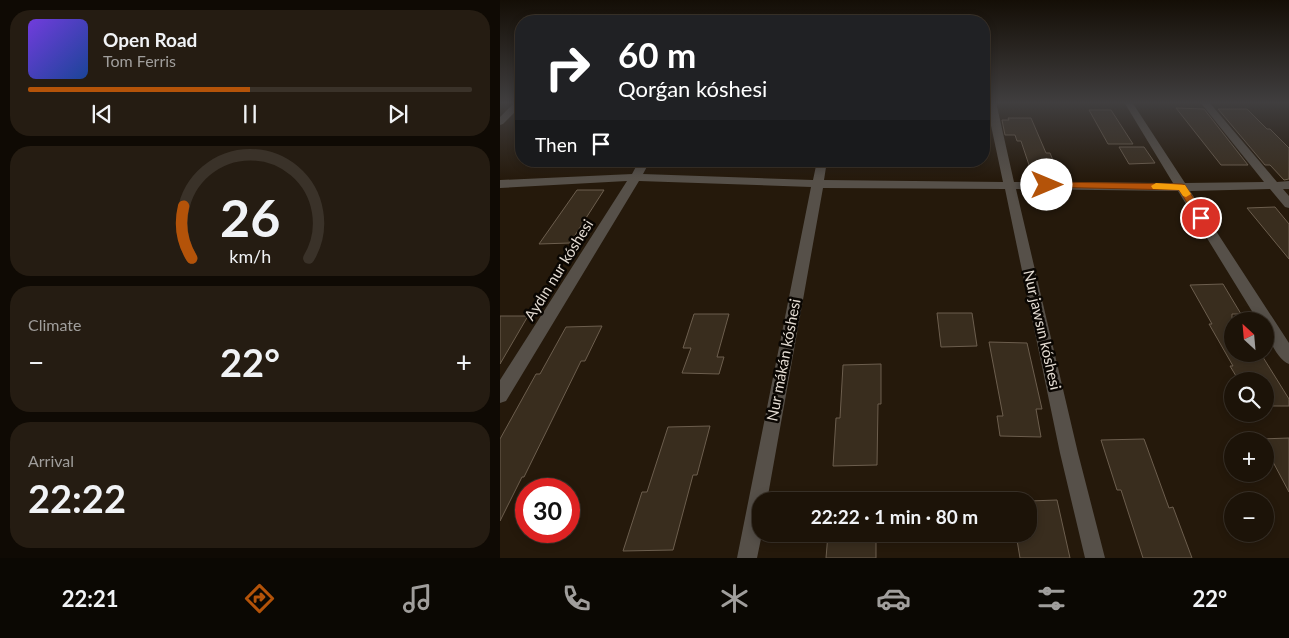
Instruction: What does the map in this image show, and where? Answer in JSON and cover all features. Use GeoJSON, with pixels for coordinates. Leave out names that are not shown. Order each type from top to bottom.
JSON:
{"type":"FeatureCollection","features":[{"type":"Feature","properties":{"kind":"street","name":"Nur jawsın kóshesi"},"geometry":{"type":"LineString","coordinates":[[997,128],[1095,558]]}},
{"type":"Feature","properties":{"kind":"street"},"geometry":{"type":"LineString","coordinates":[[1145,128],[1289,356]]}},
{"type":"Feature","properties":{"kind":"street"},"geometry":{"type":"LineString","coordinates":[[1226,128],[1289,204]]}},
{"type":"Feature","properties":{"kind":"street","name":"Aydın nur kóshesi"},"geometry":{"type":"LineString","coordinates":[[500,395],[642,167]]}},
{"type":"Feature","properties":{"kind":"street","name":"Nur mákán kóshesi"},"geometry":{"type":"LineString","coordinates":[[747,558],[821,167]]}},
{"type":"Feature","properties":{"kind":"street"},"geometry":{"type":"LineString","coordinates":[[500,184],[636,177],[817,184],[1182,187],[1289,185]]}},
{"type":"Feature","properties":{"kind":"building"},"geometry":{"type":"Polygon","coordinates":[[[1004,128],[1035,128],[1046,153],[1050,153],[1057,170],[1031,171],[1021,141],[1017,141],[1015,135],[1005,135],[1004,128]]]}},
{"type":"Feature","properties":{"kind":"building"},"geometry":{"type":"Polygon","coordinates":[[[1099,128],[1123,128],[1133,144],[1108,144],[1099,128]]]}},
{"type":"Feature","properties":{"kind":"building"},"geometry":{"type":"Polygon","coordinates":[[[1192,128],[1219,128],[1248,165],[1221,165],[1192,128]]]}},
{"type":"Feature","properties":{"kind":"building"},"geometry":{"type":"Polygon","coordinates":[[[1234,128],[1270,129],[1289,148],[1289,179],[1284,180],[1270,165],[1265,165],[1234,128]]]}},
{"type":"Feature","properties":{"kind":"building"},"geometry":{"type":"Polygon","coordinates":[[[1119,147],[1144,147],[1155,163],[1129,164],[1119,147]]]}},
{"type":"Feature","properties":{"kind":"building"},"geometry":{"type":"Polygon","coordinates":[[[577,190],[604,190],[570,243],[539,244],[577,190]]]}},
{"type":"Feature","properties":{"kind":"building"},"geometry":{"type":"Polygon","coordinates":[[[1275,207],[1289,224],[1289,259],[1247,208],[1275,207]]]}},
{"type":"Feature","properties":{"kind":"building"},"geometry":{"type":"Polygon","coordinates":[[[1223,284],[1240,312],[1224,312],[1224,350],[1209,324],[1212,324],[1190,285],[1223,284]]]}},
{"type":"Feature","properties":{"kind":"building"},"geometry":{"type":"Polygon","coordinates":[[[937,313],[972,313],[977,346],[941,347],[937,313]]]}},
{"type":"Feature","properties":{"kind":"building"},"geometry":{"type":"Polygon","coordinates":[[[694,314],[729,314],[717,357],[724,357],[719,374],[682,373],[691,348],[683,348],[694,314]]]}},
{"type":"Feature","properties":{"kind":"building"},"geometry":{"type":"Polygon","coordinates":[[[500,316],[528,316],[500,364],[500,316]]]}},
{"type":"Feature","properties":{"kind":"building"},"geometry":{"type":"Polygon","coordinates":[[[602,326],[585,361],[581,361],[524,477],[515,478],[515,491],[500,521],[500,439],[536,374],[540,374],[566,327],[602,326]]]}},
{"type":"Feature","properties":{"kind":"building"},"geometry":{"type":"Polygon","coordinates":[[[989,342],[1027,343],[1042,409],[1036,409],[1041,437],[1000,436],[997,416],[1003,416],[989,342]]]}},
{"type":"Feature","properties":{"kind":"building"},"geometry":{"type":"Polygon","coordinates":[[[1231,362],[1266,362],[1272,372],[1234,372],[1230,366],[1233,366],[1231,362]]]}},
{"type":"Feature","properties":{"kind":"building"},"geometry":{"type":"Polygon","coordinates":[[[881,364],[881,404],[878,404],[877,465],[833,466],[836,418],[840,418],[843,365],[881,364]]]}},
{"type":"Feature","properties":{"kind":"building"},"geometry":{"type":"Polygon","coordinates":[[[1274,375],[1289,399],[1289,406],[1274,406],[1274,375]]]}},
{"type":"Feature","properties":{"kind":"building"},"geometry":{"type":"Polygon","coordinates":[[[710,426],[697,475],[693,475],[673,550],[623,551],[642,492],[647,492],[668,427],[710,426]]]}},
{"type":"Feature","properties":{"kind":"building"},"geometry":{"type":"Polygon","coordinates":[[[1289,438],[1289,492],[1274,464],[1274,439],[1289,438]]]}},
{"type":"Feature","properties":{"kind":"building"},"geometry":{"type":"Polygon","coordinates":[[[1144,439],[1169,508],[1173,507],[1192,558],[1143,558],[1121,490],[1117,490],[1101,440],[1144,439]]]}},
{"type":"Feature","properties":{"kind":"building"},"geometry":{"type":"Polygon","coordinates":[[[1057,500],[1070,558],[1020,558],[1017,542],[1037,542],[1037,501],[1057,500]]]}},
{"type":"Feature","properties":{"kind":"building"},"geometry":{"type":"Polygon","coordinates":[[[827,542],[876,542],[876,558],[826,558],[827,542]]]}},
{"type":"Feature","properties":{"kind":"slow traffic"},"geometry":{"type":"LineString","coordinates":[[1156,186],[1182,187],[1186,194]]}},
{"type":"Feature","properties":{"kind":"route"},"geometry":{"type":"LineString","coordinates":[[1047,185],[1182,187],[1201,218]]}}]}
